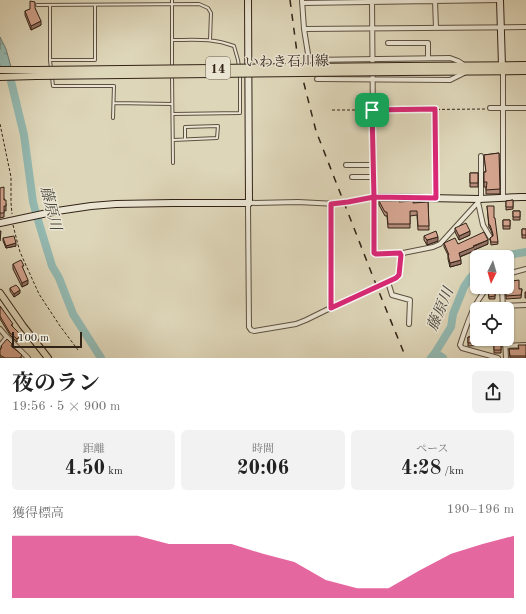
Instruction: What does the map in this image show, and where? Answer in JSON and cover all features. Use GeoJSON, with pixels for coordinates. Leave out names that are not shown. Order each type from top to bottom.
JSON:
{"type":"FeatureCollection","features":[{"type":"Feature","properties":{"kind":"main road","name":"いわき石川線"},"geometry":{"type":"LineString","coordinates":[[0,70],[32,73],[466,69],[502,68],[526,65]]}},
{"type":"Feature","properties":{"kind":"main road","name":"いわき石川線"},"geometry":{"type":"LineString","coordinates":[[502,68],[526,71]]}},
{"type":"Feature","properties":{"kind":"main road","name":"いわき石川線"},"geometry":{"type":"LineString","coordinates":[[0,77],[32,73]]}},
{"type":"Feature","properties":{"kind":"main road"},"geometry":{"type":"LineString","coordinates":[[0,293],[48,358]]}},
{"type":"Feature","properties":{"kind":"street"},"geometry":{"type":"LineString","coordinates":[[248,0],[249,327],[254,331],[296,324],[388,282],[399,275],[401,255]]}},
{"type":"Feature","properties":{"kind":"street"},"geometry":{"type":"LineString","coordinates":[[435,0],[436,28]]}},
{"type":"Feature","properties":{"kind":"street"},"geometry":{"type":"LineString","coordinates":[[316,79],[450,80],[466,69],[458,61],[450,58],[309,60],[304,29],[302,1],[500,0],[503,108],[503,198]]}},
{"type":"Feature","properties":{"kind":"street"},"geometry":{"type":"LineString","coordinates":[[372,1],[374,253],[400,253],[401,255],[403,253],[438,246],[479,200]]}},
{"type":"Feature","properties":{"kind":"street"},"geometry":{"type":"LineString","coordinates":[[304,29],[526,27]]}},
{"type":"Feature","properties":{"kind":"street"},"geometry":{"type":"LineString","coordinates":[[388,43],[428,43],[428,58]]}},
{"type":"Feature","properties":{"kind":"street"},"geometry":{"type":"LineString","coordinates":[[490,108],[526,108]]}},
{"type":"Feature","properties":{"kind":"street"},"geometry":{"type":"LineString","coordinates":[[481,156],[479,200],[484,225],[490,237]]}},
{"type":"Feature","properties":{"kind":"street"},"geometry":{"type":"LineString","coordinates":[[346,165],[374,165]]}},
{"type":"Feature","properties":{"kind":"street"},"geometry":{"type":"LineString","coordinates":[[352,177],[374,177]]}},
{"type":"Feature","properties":{"kind":"street"},"geometry":{"type":"LineString","coordinates":[[0,223],[57,211],[116,204],[298,202],[331,204],[374,197],[479,200],[526,197]]}},
{"type":"Feature","properties":{"kind":"street"},"geometry":{"type":"LineString","coordinates":[[331,204],[331,308]]}},
{"type":"Feature","properties":{"kind":"street"},"geometry":{"type":"LineString","coordinates":[[514,272],[526,269]]}},
{"type":"Feature","properties":{"kind":"street"},"geometry":{"type":"LineString","coordinates":[[388,282],[392,295],[410,300],[409,324]]}},
{"type":"Feature","properties":{"kind":"street"},"geometry":{"type":"LineString","coordinates":[[482,294],[469,318],[460,345],[462,348],[498,358]]}},
{"type":"Feature","properties":{"kind":"street"},"geometry":{"type":"LineString","coordinates":[[514,307],[526,305]]}},
{"type":"Feature","properties":{"kind":"street"},"geometry":{"type":"LineString","coordinates":[[0,329],[28,358]]}},
{"type":"Feature","properties":{"kind":"street"},"geometry":{"type":"LineString","coordinates":[[0,346],[7,337]]}},
{"type":"Feature","properties":{"kind":"street"},"geometry":{"type":"LineString","coordinates":[[514,346],[526,345]]}},
{"type":"Feature","properties":{"kind":"street"},"geometry":{"type":"LineString","coordinates":[[505,346],[506,358]]}},
{"type":"Feature","properties":{"kind":"lane"},"geometry":{"type":"LineString","coordinates":[[172,0],[173,162]]}},
{"type":"Feature","properties":{"kind":"lane"},"geometry":{"type":"LineString","coordinates":[[37,5],[199,4],[208,8],[211,13],[210,40]]}},
{"type":"Feature","properties":{"kind":"lane"},"geometry":{"type":"LineString","coordinates":[[50,5],[50,60],[53,86],[114,86],[113,118]]}},
{"type":"Feature","properties":{"kind":"lane"},"geometry":{"type":"LineString","coordinates":[[50,60],[95,60],[95,5]]}},
{"type":"Feature","properties":{"kind":"lane"},"geometry":{"type":"LineString","coordinates":[[172,40],[210,40],[223,42],[234,46],[238,60],[240,87],[240,113],[173,114]]}},
{"type":"Feature","properties":{"kind":"lane"},"geometry":{"type":"LineString","coordinates":[[114,103],[172,104]]}},
{"type":"Feature","properties":{"kind":"lane"},"geometry":{"type":"LineString","coordinates":[[173,140],[217,138],[218,126],[185,127],[185,139]]}},
{"type":"Feature","properties":{"kind":"path"},"geometry":{"type":"LineString","coordinates":[[332,110],[490,108]]}},
{"type":"Feature","properties":{"kind":"path"},"geometry":{"type":"LineString","coordinates":[[435,109],[436,198]]}},
{"type":"Feature","properties":{"kind":"path"},"geometry":{"type":"LineString","coordinates":[[0,124],[11,177],[11,203],[16,241],[40,294],[60,326],[78,350]]}},
{"type":"Feature","properties":{"kind":"water"},"geometry":{"type":"Polygon","coordinates":[[[0,37],[6,49],[11,67],[0,66],[0,37]]]}},
{"type":"Feature","properties":{"kind":"building"},"geometry":{"type":"Polygon","coordinates":[[[30,1],[35,2],[35,8],[41,21],[31,26],[25,11],[30,9],[30,1]]]}},
{"type":"Feature","properties":{"kind":"building"},"geometry":{"type":"Polygon","coordinates":[[[499,153],[500,189],[486,190],[487,182],[484,182],[484,172],[486,172],[484,155],[499,153]]]}},
{"type":"Feature","properties":{"kind":"building"},"geometry":{"type":"Polygon","coordinates":[[[470,173],[478,173],[478,183],[470,183],[470,173]]]}},
{"type":"Feature","properties":{"kind":"building"},"geometry":{"type":"Polygon","coordinates":[[[4,187],[4,200],[6,200],[6,206],[4,206],[4,213],[0,213],[0,188],[4,187]]]}},
{"type":"Feature","properties":{"kind":"building"},"geometry":{"type":"Polygon","coordinates":[[[513,200],[513,207],[506,207],[506,201],[513,200]]]}},
{"type":"Feature","properties":{"kind":"building"},"geometry":{"type":"Polygon","coordinates":[[[379,201],[413,201],[413,203],[428,202],[429,226],[418,226],[417,211],[410,211],[410,224],[388,224],[387,212],[385,212],[379,201]]]}},
{"type":"Feature","properties":{"kind":"building"},"geometry":{"type":"Polygon","coordinates":[[[487,206],[494,206],[494,218],[498,242],[491,242],[490,238],[493,234],[489,225],[487,206]]]}},
{"type":"Feature","properties":{"kind":"building"},"geometry":{"type":"Polygon","coordinates":[[[513,211],[520,211],[520,217],[513,217],[513,211]]]}},
{"type":"Feature","properties":{"kind":"building"},"geometry":{"type":"Polygon","coordinates":[[[503,220],[510,220],[510,226],[503,226],[503,220]]]}},
{"type":"Feature","properties":{"kind":"building"},"geometry":{"type":"Polygon","coordinates":[[[466,223],[470,231],[459,236],[455,228],[466,223]]]}},
{"type":"Feature","properties":{"kind":"building"},"geometry":{"type":"Polygon","coordinates":[[[522,229],[526,229],[526,235],[522,235],[522,229]]]}},
{"type":"Feature","properties":{"kind":"building"},"geometry":{"type":"Polygon","coordinates":[[[436,231],[438,237],[427,240],[424,236],[436,231]]]}},
{"type":"Feature","properties":{"kind":"building"},"geometry":{"type":"Polygon","coordinates":[[[484,232],[488,240],[459,253],[461,260],[450,263],[449,255],[444,243],[455,238],[458,244],[484,232]]]}},
{"type":"Feature","properties":{"kind":"building"},"geometry":{"type":"Polygon","coordinates":[[[14,236],[16,243],[6,246],[3,238],[14,236]]]}},
{"type":"Feature","properties":{"kind":"building"},"geometry":{"type":"Polygon","coordinates":[[[21,260],[28,280],[22,283],[13,264],[21,260]]]}},
{"type":"Feature","properties":{"kind":"building"},"geometry":{"type":"Polygon","coordinates":[[[519,280],[519,289],[522,289],[521,295],[506,296],[506,294],[514,294],[514,281],[519,280]]]}},
{"type":"Feature","properties":{"kind":"building"},"geometry":{"type":"Polygon","coordinates":[[[16,285],[20,290],[14,294],[10,288],[16,285]]]}},
{"type":"Feature","properties":{"kind":"building"},"geometry":{"type":"Polygon","coordinates":[[[488,294],[495,294],[495,296],[489,297],[488,294]]]}},
{"type":"Feature","properties":{"kind":"building"},"geometry":{"type":"Polygon","coordinates":[[[0,306],[13,324],[11,325],[21,335],[17,339],[10,333],[0,316],[0,306]]]}},
{"type":"Feature","properties":{"kind":"building"},"geometry":{"type":"Polygon","coordinates":[[[468,337],[470,337],[470,343],[468,343],[468,337]]]}},
{"type":"Feature","properties":{"kind":"building"},"geometry":{"type":"Polygon","coordinates":[[[7,339],[12,344],[11,346],[22,355],[20,358],[5,358],[0,355],[1,346],[7,339]]]}},
{"type":"Feature","properties":{"kind":"building"},"geometry":{"type":"Polygon","coordinates":[[[518,345],[526,345],[526,356],[510,356],[509,349],[519,349],[518,345]]]}},
{"type":"Feature","properties":{"kind":"building"},"geometry":{"type":"Polygon","coordinates":[[[494,346],[501,346],[501,350],[494,350],[494,346]]]}},
{"type":"Feature","properties":{"kind":"waterway","name":"藤原川"},"geometry":{"type":"LineString","coordinates":[[0,54],[10,77],[24,135],[33,202],[52,266],[59,278],[73,314],[101,358]]}},
{"type":"Feature","properties":{"kind":"waterway","name":"藤原川"},"geometry":{"type":"LineString","coordinates":[[514,254],[526,252]]}},
{"type":"Feature","properties":{"kind":"waterway","name":"藤原川"},"geometry":{"type":"LineString","coordinates":[[431,358],[451,327],[453,314],[464,287],[470,278]]}},
{"type":"Feature","properties":{"kind":"waterway"},"geometry":{"type":"LineString","coordinates":[[435,353],[443,358]]}},
{"type":"Feature","properties":{"kind":"railway"},"geometry":{"type":"LineString","coordinates":[[290,0],[298,60],[316,131],[406,358]]}},
{"type":"Feature","properties":{"kind":"route"},"geometry":{"type":"LineString","coordinates":[[372,110],[374,197],[331,204],[331,308],[396,278],[399,275],[400,253],[374,253],[374,197],[436,198],[435,109],[372,110]]}}]}
